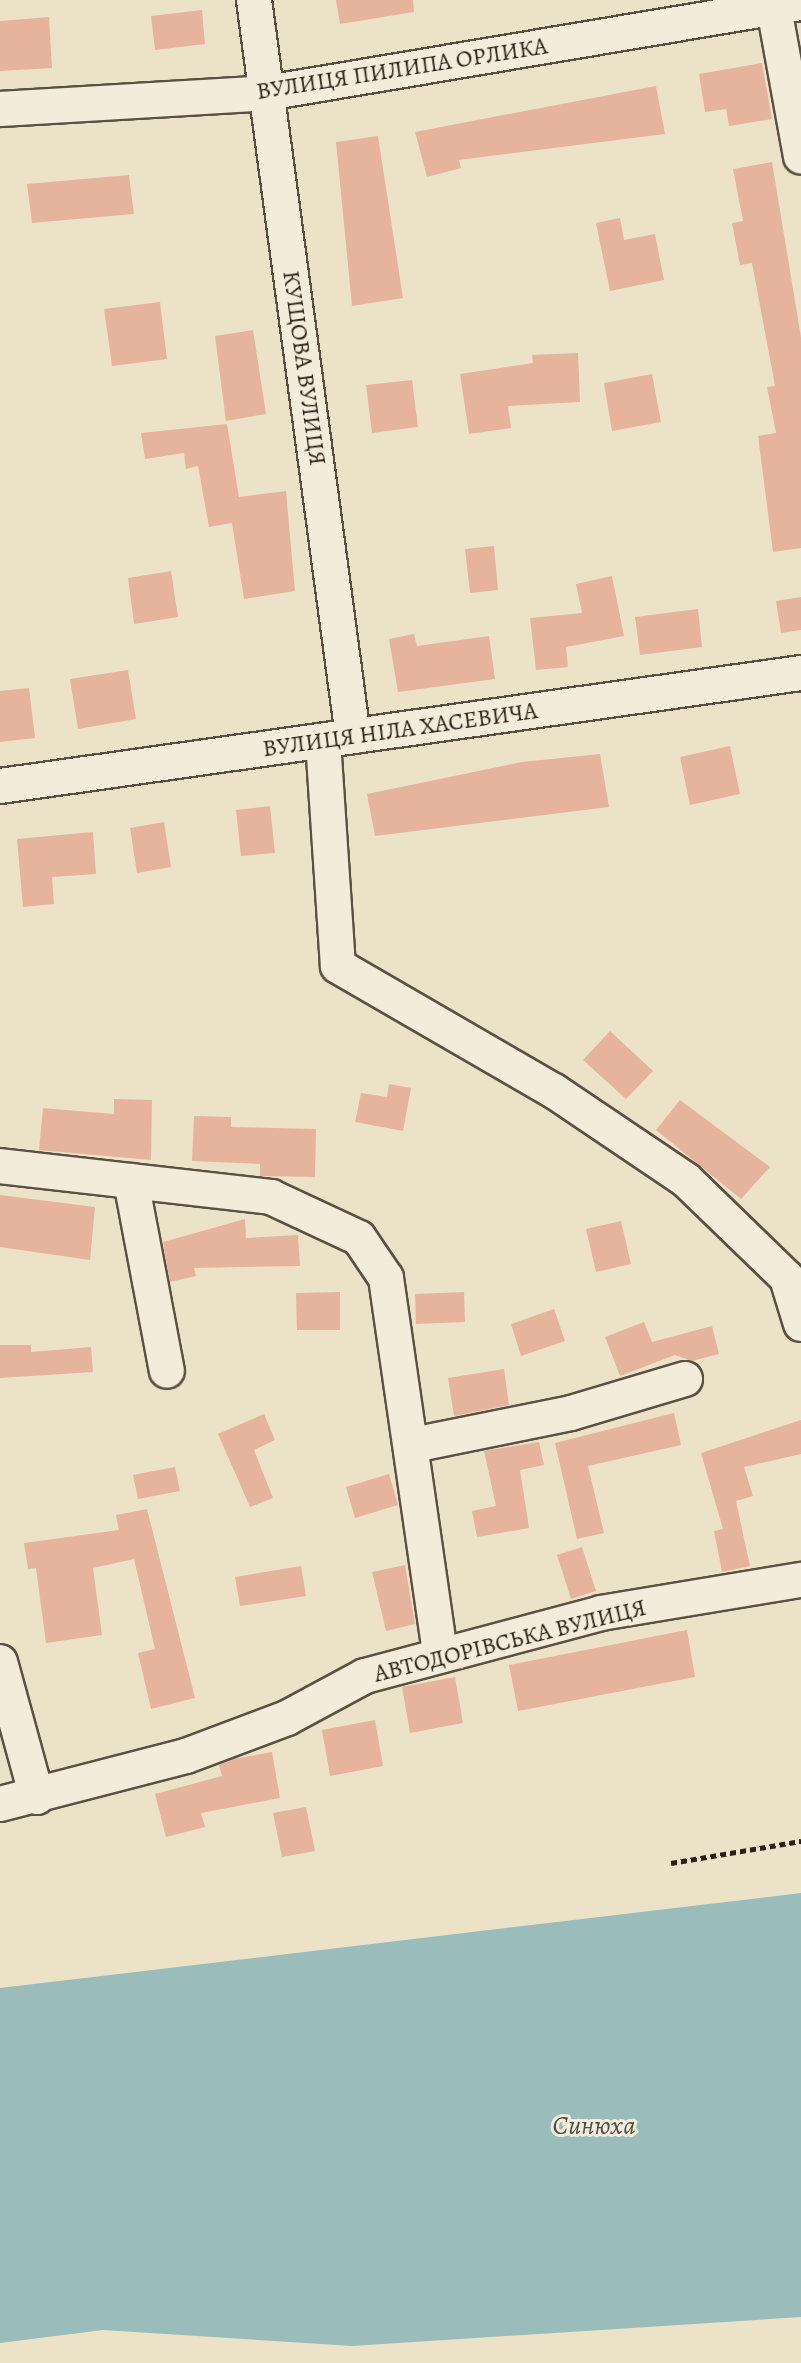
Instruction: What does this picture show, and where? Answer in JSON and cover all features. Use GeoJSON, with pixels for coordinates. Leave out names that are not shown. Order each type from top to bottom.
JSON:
{"type":"FeatureCollection","features":[{"type":"Feature","properties":{"kind":"street","name":"КУЩОВА ВУЛИЦЯ"},"geometry":{"type":"LineString","coordinates":[[254,0],[338,738]]}},
{"type":"Feature","properties":{"kind":"street","name":"ВУЛИЦЯ ПИЛИПА ОРЛИКА"},"geometry":{"type":"LineString","coordinates":[[0,109],[267,93],[787,6]]}},
{"type":"Feature","properties":{"kind":"street"},"geometry":{"type":"LineString","coordinates":[[787,6],[801,157]]}},
{"type":"Feature","properties":{"kind":"street","name":"ВУЛИЦЯ НІЛА ХАСЕВИЧА"},"geometry":{"type":"LineString","coordinates":[[0,786],[801,673]]}},
{"type":"Feature","properties":{"kind":"street"},"geometry":{"type":"LineString","coordinates":[[338,738],[338,966],[554,1091],[686,1180],[777,1265],[801,1324]]}},
{"type":"Feature","properties":{"kind":"street"},"geometry":{"type":"LineString","coordinates":[[0,1166],[271,1197],[359,1238],[386,1278],[413,1445],[440,1655]]}},
{"type":"Feature","properties":{"kind":"street"},"geometry":{"type":"LineString","coordinates":[[131,1181],[167,1371]]}},
{"type":"Feature","properties":{"kind":"street"},"geometry":{"type":"LineString","coordinates":[[413,1445],[571,1413],[685,1379]]}},
{"type":"Feature","properties":{"kind":"street","name":"АВТОДОРІВСЬКА ВУЛИЦЯ"},"geometry":{"type":"LineString","coordinates":[[0,1804],[37,1797],[186,1756],[287,1718],[365,1676],[440,1655],[601,1613],[801,1580]]}},
{"type":"Feature","properties":{"kind":"street"},"geometry":{"type":"LineString","coordinates":[[0,1662],[37,1797]]}},
{"type":"Feature","properties":{"kind":"path"},"geometry":{"type":"LineString","coordinates":[[671,1863],[801,1841]]}},
{"type":"Feature","properties":{"kind":"water","name":"Синюха"},"geometry":{"type":"Polygon","coordinates":[[[801,1893],[801,2317],[352,2346],[103,2330],[0,2343],[0,1988],[801,1893]]]}},
{"type":"Feature","properties":{"kind":"building"},"geometry":{"type":"Polygon","coordinates":[[[336,0],[413,0],[414,12],[340,24],[336,0]]]}},
{"type":"Feature","properties":{"kind":"building"},"geometry":{"type":"Polygon","coordinates":[[[202,10],[205,44],[155,50],[151,16],[202,10]]]}},
{"type":"Feature","properties":{"kind":"building"},"geometry":{"type":"Polygon","coordinates":[[[49,17],[52,68],[0,71],[0,21],[49,17]]]}},
{"type":"Feature","properties":{"kind":"building"},"geometry":{"type":"Polygon","coordinates":[[[762,63],[772,119],[729,126],[726,109],[705,112],[699,74],[762,63]]]}},
{"type":"Feature","properties":{"kind":"building"},"geometry":{"type":"Polygon","coordinates":[[[656,86],[665,134],[459,160],[461,168],[427,177],[415,132],[656,86]]]}},
{"type":"Feature","properties":{"kind":"building"},"geometry":{"type":"Polygon","coordinates":[[[378,136],[403,298],[352,306],[336,142],[378,136]]]}},
{"type":"Feature","properties":{"kind":"building"},"geometry":{"type":"Polygon","coordinates":[[[772,162],[801,337],[801,548],[773,552],[758,436],[776,433],[767,387],[775,386],[752,263],[740,265],[732,223],[743,221],[733,169],[772,162]]]}},
{"type":"Feature","properties":{"kind":"building"},"geometry":{"type":"Polygon","coordinates":[[[129,175],[134,214],[32,223],[27,184],[129,175]]]}},
{"type":"Feature","properties":{"kind":"building"},"geometry":{"type":"Polygon","coordinates":[[[620,218],[624,240],[655,234],[664,280],[610,291],[596,223],[620,218]]]}},
{"type":"Feature","properties":{"kind":"building"},"geometry":{"type":"Polygon","coordinates":[[[160,302],[167,359],[112,366],[104,309],[160,302]]]}},
{"type":"Feature","properties":{"kind":"building"},"geometry":{"type":"Polygon","coordinates":[[[253,330],[266,414],[226,421],[215,336],[253,330]]]}},
{"type":"Feature","properties":{"kind":"building"},"geometry":{"type":"Polygon","coordinates":[[[578,353],[580,402],[508,406],[511,428],[469,434],[460,374],[533,363],[532,355],[578,353]]]}},
{"type":"Feature","properties":{"kind":"building"},"geometry":{"type":"Polygon","coordinates":[[[652,374],[661,422],[612,431],[604,383],[652,374]]]}},
{"type":"Feature","properties":{"kind":"building"},"geometry":{"type":"Polygon","coordinates":[[[412,380],[418,427],[372,433],[366,385],[412,380]]]}},
{"type":"Feature","properties":{"kind":"building"},"geometry":{"type":"Polygon","coordinates":[[[227,424],[239,497],[286,491],[295,591],[244,599],[232,523],[209,527],[198,466],[186,469],[184,453],[145,459],[141,433],[227,424]]]}},
{"type":"Feature","properties":{"kind":"building"},"geometry":{"type":"Polygon","coordinates":[[[494,546],[498,590],[470,593],[465,549],[494,546]]]}},
{"type":"Feature","properties":{"kind":"building"},"geometry":{"type":"Polygon","coordinates":[[[171,571],[178,617],[134,624],[128,578],[171,571]]]}},
{"type":"Feature","properties":{"kind":"building"},"geometry":{"type":"Polygon","coordinates":[[[612,576],[624,636],[566,647],[568,667],[536,670],[530,618],[582,613],[576,584],[612,576]]]}},
{"type":"Feature","properties":{"kind":"building"},"geometry":{"type":"Polygon","coordinates":[[[801,597],[801,630],[781,633],[776,601],[801,597]]]}},
{"type":"Feature","properties":{"kind":"building"},"geometry":{"type":"Polygon","coordinates":[[[698,609],[702,647],[640,655],[635,617],[698,609]]]}},
{"type":"Feature","properties":{"kind":"building"},"geometry":{"type":"Polygon","coordinates":[[[414,634],[417,646],[489,636],[495,679],[398,692],[389,639],[414,634]]]}},
{"type":"Feature","properties":{"kind":"building"},"geometry":{"type":"Polygon","coordinates":[[[128,670],[136,719],[78,729],[70,679],[128,670]]]}},
{"type":"Feature","properties":{"kind":"building"},"geometry":{"type":"Polygon","coordinates":[[[29,688],[35,738],[0,742],[0,691],[29,688]]]}},
{"type":"Feature","properties":{"kind":"building"},"geometry":{"type":"Polygon","coordinates":[[[730,746],[740,794],[690,805],[680,757],[730,746]]]}},
{"type":"Feature","properties":{"kind":"building"},"geometry":{"type":"Polygon","coordinates":[[[600,754],[609,807],[375,836],[367,794],[522,762],[600,754]]]}},
{"type":"Feature","properties":{"kind":"building"},"geometry":{"type":"Polygon","coordinates":[[[270,806],[275,853],[241,856],[236,810],[270,806]]]}},
{"type":"Feature","properties":{"kind":"building"},"geometry":{"type":"Polygon","coordinates":[[[164,822],[171,867],[137,873],[130,828],[164,822]]]}},
{"type":"Feature","properties":{"kind":"building"},"geometry":{"type":"Polygon","coordinates":[[[93,832],[96,874],[52,877],[54,904],[23,907],[17,839],[93,832]]]}},
{"type":"Feature","properties":{"kind":"building"},"geometry":{"type":"Polygon","coordinates":[[[610,1031],[653,1071],[626,1099],[583,1060],[610,1031]]]}},
{"type":"Feature","properties":{"kind":"building"},"geometry":{"type":"Polygon","coordinates":[[[389,1084],[411,1088],[403,1131],[355,1122],[361,1093],[387,1097],[389,1084]]]}},
{"type":"Feature","properties":{"kind":"building"},"geometry":{"type":"Polygon","coordinates":[[[114,1099],[152,1100],[151,1160],[39,1150],[43,1108],[114,1114],[114,1099]]]}},
{"type":"Feature","properties":{"kind":"building"},"geometry":{"type":"Polygon","coordinates":[[[680,1100],[770,1167],[741,1199],[656,1130],[680,1100]]]}},
{"type":"Feature","properties":{"kind":"building"},"geometry":{"type":"Polygon","coordinates":[[[194,1116],[231,1117],[231,1127],[316,1129],[315,1177],[260,1176],[260,1164],[192,1161],[194,1116]]]}},
{"type":"Feature","properties":{"kind":"building"},"geometry":{"type":"Polygon","coordinates":[[[0,1195],[95,1207],[90,1260],[0,1247],[0,1195]]]}},
{"type":"Feature","properties":{"kind":"building"},"geometry":{"type":"Polygon","coordinates":[[[245,1219],[246,1238],[298,1235],[300,1266],[194,1268],[196,1276],[170,1282],[163,1242],[245,1219]]]}},
{"type":"Feature","properties":{"kind":"building"},"geometry":{"type":"Polygon","coordinates":[[[621,1221],[631,1264],[596,1272],[586,1229],[621,1221]]]}},
{"type":"Feature","properties":{"kind":"building"},"geometry":{"type":"Polygon","coordinates":[[[340,1292],[340,1330],[297,1330],[296,1293],[340,1292]]]}},
{"type":"Feature","properties":{"kind":"building"},"geometry":{"type":"Polygon","coordinates":[[[464,1292],[465,1322],[416,1324],[415,1294],[464,1292]]]}},
{"type":"Feature","properties":{"kind":"building"},"geometry":{"type":"Polygon","coordinates":[[[554,1309],[565,1341],[521,1356],[511,1324],[554,1309]]]}},
{"type":"Feature","properties":{"kind":"building"},"geometry":{"type":"Polygon","coordinates":[[[644,1322],[652,1342],[712,1326],[719,1354],[692,1361],[675,1355],[620,1376],[605,1337],[644,1322]]]}},
{"type":"Feature","properties":{"kind":"building"},"geometry":{"type":"Polygon","coordinates":[[[0,1345],[31,1345],[31,1352],[91,1347],[93,1372],[0,1378],[0,1345]]]}},
{"type":"Feature","properties":{"kind":"building"},"geometry":{"type":"Polygon","coordinates":[[[504,1369],[509,1405],[454,1416],[448,1378],[504,1369]]]}},
{"type":"Feature","properties":{"kind":"building"},"geometry":{"type":"Polygon","coordinates":[[[674,1413],[681,1445],[588,1466],[604,1533],[577,1539],[555,1443],[674,1413]]]}},
{"type":"Feature","properties":{"kind":"building"},"geometry":{"type":"Polygon","coordinates":[[[264,1414],[275,1440],[254,1450],[273,1498],[250,1507],[218,1434],[264,1414]]]}},
{"type":"Feature","properties":{"kind":"building"},"geometry":{"type":"Polygon","coordinates":[[[801,1420],[801,1454],[744,1467],[753,1496],[736,1501],[750,1566],[722,1572],[714,1531],[723,1529],[701,1453],[801,1420]]]}},
{"type":"Feature","properties":{"kind":"building"},"geometry":{"type":"Polygon","coordinates":[[[539,1442],[544,1465],[520,1470],[529,1528],[477,1537],[472,1511],[496,1506],[484,1451],[539,1442]]]}},
{"type":"Feature","properties":{"kind":"building"},"geometry":{"type":"Polygon","coordinates":[[[175,1467],[180,1491],[138,1499],[133,1475],[175,1467]]]}},
{"type":"Feature","properties":{"kind":"building"},"geometry":{"type":"Polygon","coordinates":[[[389,1474],[398,1505],[355,1518],[346,1487],[389,1474]]]}},
{"type":"Feature","properties":{"kind":"building"},"geometry":{"type":"Polygon","coordinates":[[[147,1509],[195,1698],[151,1709],[138,1653],[155,1649],[134,1559],[93,1568],[102,1635],[46,1643],[36,1568],[28,1569],[24,1543],[119,1530],[116,1515],[147,1509]]]}},
{"type":"Feature","properties":{"kind":"building"},"geometry":{"type":"Polygon","coordinates":[[[582,1547],[596,1591],[571,1599],[557,1555],[582,1547]]]}},
{"type":"Feature","properties":{"kind":"building"},"geometry":{"type":"Polygon","coordinates":[[[405,1565],[415,1624],[386,1631],[372,1572],[405,1565]]]}},
{"type":"Feature","properties":{"kind":"building"},"geometry":{"type":"Polygon","coordinates":[[[301,1566],[306,1596],[240,1606],[235,1577],[301,1566]]]}},
{"type":"Feature","properties":{"kind":"building"},"geometry":{"type":"Polygon","coordinates":[[[687,1630],[695,1677],[518,1711],[509,1665],[687,1630]]]}},
{"type":"Feature","properties":{"kind":"building"},"geometry":{"type":"Polygon","coordinates":[[[455,1677],[463,1723],[410,1733],[402,1687],[455,1677]]]}},
{"type":"Feature","properties":{"kind":"building"},"geometry":{"type":"Polygon","coordinates":[[[375,1720],[383,1766],[330,1776],[322,1730],[375,1720]]]}},
{"type":"Feature","properties":{"kind":"building"},"geometry":{"type":"Polygon","coordinates":[[[272,1752],[280,1798],[201,1813],[205,1827],[166,1837],[155,1794],[222,1776],[219,1765],[234,1759],[272,1752]]]}},
{"type":"Feature","properties":{"kind":"building"},"geometry":{"type":"Polygon","coordinates":[[[306,1807],[315,1851],[282,1857],[273,1813],[306,1807]]]}}]}
